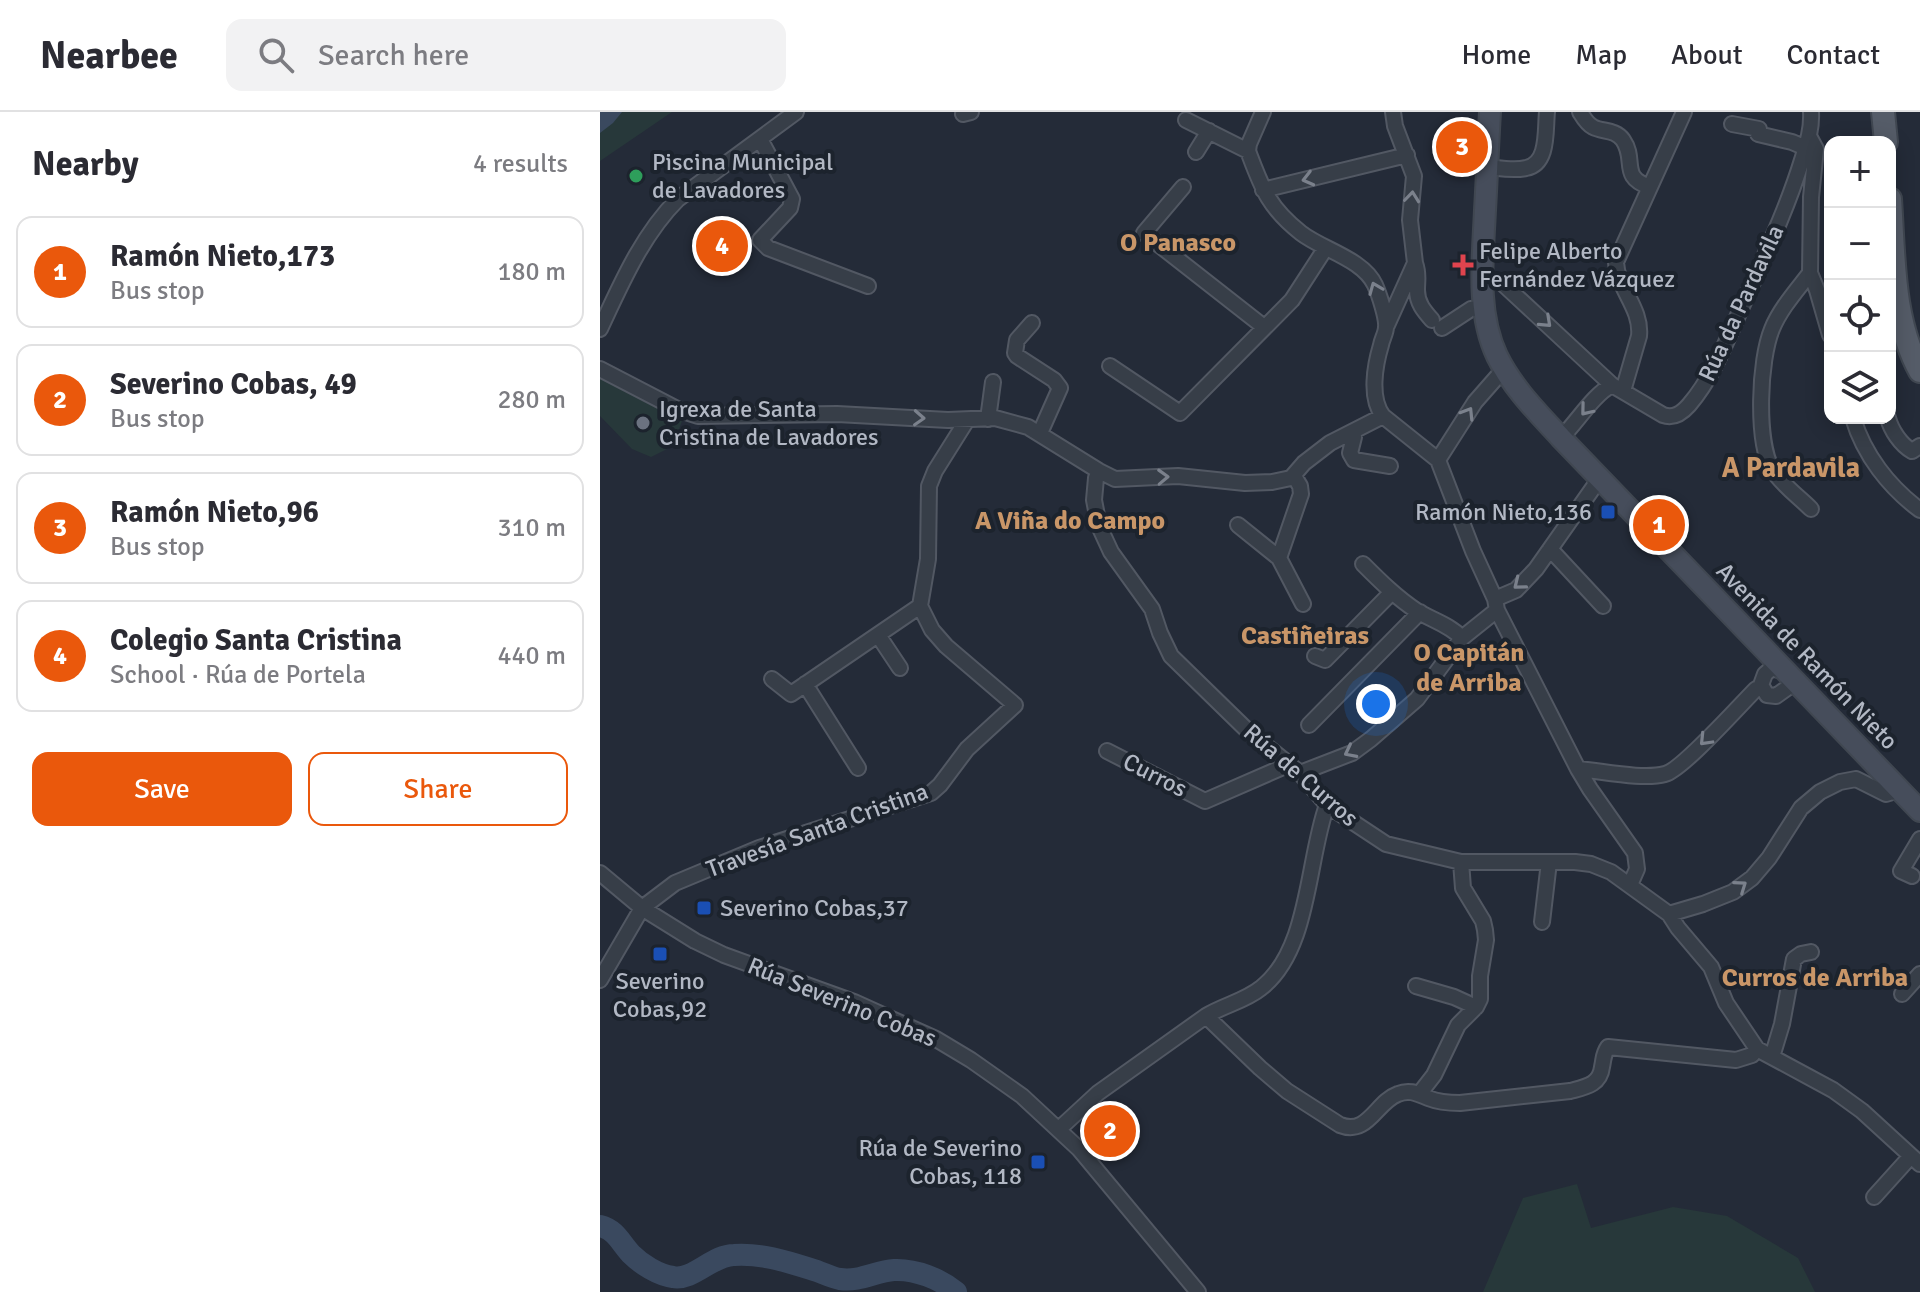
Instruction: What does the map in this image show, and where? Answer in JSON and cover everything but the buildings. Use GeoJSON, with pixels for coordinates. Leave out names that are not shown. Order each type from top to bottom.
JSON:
{"type":"FeatureCollection","features":[{"type":"Feature","properties":{"kind":"main road","name":"Avenida de Ramón Nieto"},"geometry":{"type":"LineString","coordinates":[[1490,112],[1483,281],[1489,333],[1504,369],[1518,390],[1561,438],[1920,811]]}},
{"type":"Feature","properties":{"kind":"main road"},"geometry":{"type":"LineString","coordinates":[[1883,112],[1885,136]]}},
{"type":"Feature","properties":{"kind":"main road"},"geometry":{"type":"LineString","coordinates":[[1891,208],[1901,316],[1919,366]]}},
{"type":"Feature","properties":{"kind":"street"},"geometry":{"type":"LineString","coordinates":[[600,329],[649,233],[662,215],[678,199],[796,112]]}},
{"type":"Feature","properties":{"kind":"street"},"geometry":{"type":"LineString","coordinates":[[1263,112],[1248,151],[1267,199],[1301,233],[1325,249],[1359,265],[1370,276],[1377,288],[1387,325]]}},
{"type":"Feature","properties":{"kind":"street"},"geometry":{"type":"LineString","coordinates":[[1393,112],[1395,126],[1414,176],[1410,220],[1421,306],[1437,324],[1471,309],[1485,308]]}},
{"type":"Feature","properties":{"kind":"street"},"geometry":{"type":"LineString","coordinates":[[1487,167],[1524,169],[1534,166],[1543,153],[1547,112]]}},
{"type":"Feature","properties":{"kind":"street"},"geometry":{"type":"LineString","coordinates":[[1580,112],[1593,127],[1622,137],[1628,151],[1631,174],[1638,183],[1650,187]]}},
{"type":"Feature","properties":{"kind":"street","name":"Rúa da Pardavila"},"geometry":{"type":"LineString","coordinates":[[1483,281],[1501,282],[1618,388],[1668,417],[1674,417],[1688,406],[1710,374],[1760,266],[1784,211],[1808,142],[1811,112]]}},
{"type":"Feature","properties":{"kind":"street"},"geometry":{"type":"LineString","coordinates":[[1561,438],[1601,392],[1618,388],[1639,336],[1638,318],[1616,271],[1616,262],[1679,114]]}},
{"type":"Feature","properties":{"kind":"street"},"geometry":{"type":"LineString","coordinates":[[1186,120],[1248,151]]}},
{"type":"Feature","properties":{"kind":"street"},"geometry":{"type":"LineString","coordinates":[[1732,124],[1759,129],[1758,134],[1792,142],[1808,142],[1816,149],[1811,197],[1810,273],[1824,314]]}},
{"type":"Feature","properties":{"kind":"street"},"geometry":{"type":"LineString","coordinates":[[1196,152],[1209,131]]}},
{"type":"Feature","properties":{"kind":"street"},"geometry":{"type":"LineString","coordinates":[[760,139],[792,199],[790,208],[760,240],[768,248],[868,286]]}},
{"type":"Feature","properties":{"kind":"street"},"geometry":{"type":"LineString","coordinates":[[1263,190],[1407,155]]}},
{"type":"Feature","properties":{"kind":"street"},"geometry":{"type":"LineString","coordinates":[[1183,187],[1144,233],[1264,327]]}},
{"type":"Feature","properties":{"kind":"street"},"geometry":{"type":"LineString","coordinates":[[1110,366],[1180,413],[1292,300],[1325,249]]}},
{"type":"Feature","properties":{"kind":"street"},"geometry":{"type":"LineString","coordinates":[[1415,263],[1387,325],[1375,368],[1378,410],[1438,460],[1496,605],[1578,769],[1635,853],[1637,869],[1630,885]]}},
{"type":"Feature","properties":{"kind":"street"},"geometry":{"type":"LineString","coordinates":[[1810,273],[1772,329],[1766,351],[1760,406],[1768,461],[1774,473],[1811,509]]}},
{"type":"Feature","properties":{"kind":"street"},"geometry":{"type":"LineString","coordinates":[[1032,323],[1017,340],[1015,353],[1054,380],[1060,388],[1040,433]]}},
{"type":"Feature","properties":{"kind":"street"},"geometry":{"type":"LineString","coordinates":[[600,369],[679,410],[698,416],[837,414],[967,420],[995,418],[1040,433],[1115,479],[1178,476],[1245,483],[1272,482],[1294,476],[1304,463],[1330,443],[1383,416]]}},
{"type":"Feature","properties":{"kind":"street"},"geometry":{"type":"LineString","coordinates":[[1438,460],[1475,402],[1504,369]]}},
{"type":"Feature","properties":{"kind":"street"},"geometry":{"type":"LineString","coordinates":[[988,419],[993,382]]}},
{"type":"Feature","properties":{"kind":"street"},"geometry":{"type":"LineString","coordinates":[[772,679],[791,694],[920,606],[928,559],[929,486],[967,420]]}},
{"type":"Feature","properties":{"kind":"street"},"geometry":{"type":"LineString","coordinates":[[1855,424],[1876,466],[1892,486],[1920,510]]}},
{"type":"Feature","properties":{"kind":"street"},"geometry":{"type":"LineString","coordinates":[[1890,424],[1908,449],[1912,451],[1920,446]]}},
{"type":"Feature","properties":{"kind":"street"},"geometry":{"type":"LineString","coordinates":[[1353,433],[1350,453],[1354,460],[1390,466]]}},
{"type":"Feature","properties":{"kind":"street","name":"Rúa de Curros"},"geometry":{"type":"LineString","coordinates":[[1099,471],[1094,500],[1099,526],[1111,552],[1152,609],[1171,656],[1250,733],[1295,769],[1327,805],[1386,844],[1461,862],[1575,862],[1611,872],[1669,914],[1711,967],[1726,1003],[1757,1049],[1833,1090],[1862,1111],[1916,1160]]}},
{"type":"Feature","properties":{"kind":"street"},"geometry":{"type":"LineString","coordinates":[[1279,558],[1301,494],[1294,476]]}},
{"type":"Feature","properties":{"kind":"street"},"geometry":{"type":"LineString","coordinates":[[1295,769],[1352,753],[1417,699],[1462,638],[1536,569],[1600,478]]}},
{"type":"Feature","properties":{"kind":"street"},"geometry":{"type":"LineString","coordinates":[[1238,525],[1279,558],[1303,604]]}},
{"type":"Feature","properties":{"kind":"street"},"geometry":{"type":"LineString","coordinates":[[1550,549],[1603,606]]}},
{"type":"Feature","properties":{"kind":"street"},"geometry":{"type":"LineString","coordinates":[[1363,564],[1392,592],[1462,638]]}},
{"type":"Feature","properties":{"kind":"street"},"geometry":{"type":"LineString","coordinates":[[1315,656],[1325,660],[1392,592]]}},
{"type":"Feature","properties":{"kind":"street","name":"Travesía Santa Cristina"},"geometry":{"type":"LineString","coordinates":[[642,908],[675,883],[759,848],[931,793],[967,749],[1015,705],[946,646],[932,630],[920,606]]}},
{"type":"Feature","properties":{"kind":"street"},"geometry":{"type":"LineString","coordinates":[[1309,725],[1420,612]]}},
{"type":"Feature","properties":{"kind":"street"},"geometry":{"type":"LineString","coordinates":[[878,635],[900,668]]}},
{"type":"Feature","properties":{"kind":"street"},"geometry":{"type":"LineString","coordinates":[[1784,673],[1776,696],[1767,695],[1762,689],[1761,680],[1784,673]]}},
{"type":"Feature","properties":{"kind":"street"},"geometry":{"type":"LineString","coordinates":[[805,684],[858,768]]}},
{"type":"Feature","properties":{"kind":"street"},"geometry":{"type":"LineString","coordinates":[[1578,769],[1652,776],[1668,774],[1683,763],[1756,689],[1762,689]]}},
{"type":"Feature","properties":{"kind":"street","name":"Curros"},"geometry":{"type":"LineString","coordinates":[[1107,751],[1205,801],[1295,769]]}},
{"type":"Feature","properties":{"kind":"street"},"geometry":{"type":"LineString","coordinates":[[1669,914],[1733,892],[1752,878],[1769,858],[1801,808],[1820,792],[1840,782],[1856,779],[1886,794],[1899,790]]}},
{"type":"Feature","properties":{"kind":"street"},"geometry":{"type":"LineString","coordinates":[[1059,1129],[1098,1093],[1206,1016],[1259,990],[1271,978],[1287,955],[1299,925],[1327,805]]}},
{"type":"Feature","properties":{"kind":"street"},"geometry":{"type":"LineString","coordinates":[[1912,876],[1901,871],[1920,839]]}},
{"type":"Feature","properties":{"kind":"street"},"geometry":{"type":"LineString","coordinates":[[1420,1093],[1434,1075],[1458,1025],[1480,999],[1485,930],[1483,921],[1463,888],[1461,862]]}},
{"type":"Feature","properties":{"kind":"street"},"geometry":{"type":"LineString","coordinates":[[1542,922],[1549,862]]}},
{"type":"Feature","properties":{"kind":"street","name":"Rúa Severino Cobas"},"geometry":{"type":"LineString","coordinates":[[600,873],[672,928],[724,955],[854,1002],[936,1039],[971,1060],[1022,1096],[1079,1149],[1198,1292]]}},
{"type":"Feature","properties":{"kind":"street"},"geometry":{"type":"LineString","coordinates":[[600,980],[642,908]]}},
{"type":"Feature","properties":{"kind":"street"},"geometry":{"type":"LineString","coordinates":[[1772,1057],[1782,1024],[1794,959],[1811,952]]}},
{"type":"Feature","properties":{"kind":"street"},"geometry":{"type":"LineString","coordinates":[[1902,994],[1920,974]]}},
{"type":"Feature","properties":{"kind":"street"},"geometry":{"type":"LineString","coordinates":[[1416,986],[1476,1007]]}},
{"type":"Feature","properties":{"kind":"street"},"geometry":{"type":"LineString","coordinates":[[1206,1016],[1287,1091],[1349,1128],[1356,1128],[1394,1096],[1407,1092],[1420,1093],[1447,1103],[1460,1103],[1578,1089],[1595,1082],[1602,1070],[1604,1050],[1612,1047],[1736,1060],[1752,1055],[1757,1049]]}},
{"type":"Feature","properties":{"kind":"street"},"geometry":{"type":"LineString","coordinates":[[1874,1197],[1916,1160]]}},
{"type":"Feature","properties":{"kind":"shaded area"},"geometry":{"type":"Polygon","coordinates":[[[600,112],[672,112],[600,161],[600,112]]]}},
{"type":"Feature","properties":{"kind":"shaded area"},"geometry":{"type":"Polygon","coordinates":[[[600,377],[682,421],[673,446],[651,457],[632,449],[600,416],[600,377]]]}},
{"type":"Feature","properties":{"kind":"shaded area"},"geometry":{"type":"Polygon","coordinates":[[[1577,1184],[1591,1228],[1673,1207],[1727,1216],[1798,1258],[1815,1292],[1483,1292],[1523,1198],[1577,1184]]]}},
{"type":"Feature","properties":{"kind":"water"},"geometry":{"type":"Polygon","coordinates":[[[600,112],[622,112],[600,133],[600,112]]]}},
{"type":"Feature","properties":{"kind":"waterway"},"geometry":{"type":"LineString","coordinates":[[600,1226],[614,1233],[631,1254],[645,1265],[673,1277],[688,1275],[726,1256],[745,1255],[777,1259],[840,1279],[894,1270],[911,1271],[935,1279],[956,1292]]}},
{"type":"Feature","properties":{"kind":"place","name":"Ramón Nieto,96"},"geometry":{"type":"Point","coordinates":[1462,147]}},
{"type":"Feature","properties":{"kind":"place","name":"Piscina Municipal de Lavadores"},"geometry":{"type":"Point","coordinates":[636,176]}},
{"type":"Feature","properties":{"kind":"place","name":"Colegio Santa Cristina"},"geometry":{"type":"Point","coordinates":[722,246]}},
{"type":"Feature","properties":{"kind":"place","name":"Felipe Alberto Fernández Vázquez"},"geometry":{"type":"Point","coordinates":[1463,265]}},
{"type":"Feature","properties":{"kind":"place","name":"Igrexa de Santa Cristina de Lavadores"},"geometry":{"type":"Point","coordinates":[643,423]}},
{"type":"Feature","properties":{"kind":"place","name":"Ramón Nieto,136"},"geometry":{"type":"Point","coordinates":[1608,512]}},
{"type":"Feature","properties":{"kind":"place","name":"Ramón Nieto,173"},"geometry":{"type":"Point","coordinates":[1659,525]}},
{"type":"Feature","properties":{"kind":"place","name":"Severino Cobas,37"},"geometry":{"type":"Point","coordinates":[704,908]}},
{"type":"Feature","properties":{"kind":"place","name":"Severino Cobas,92"},"geometry":{"type":"Point","coordinates":[660,954]}},
{"type":"Feature","properties":{"kind":"place","name":"Severino Cobas, 49"},"geometry":{"type":"Point","coordinates":[1110,1131]}},
{"type":"Feature","properties":{"kind":"place","name":"Rúa de Severino Cobas, 118"},"geometry":{"type":"Point","coordinates":[1038,1162]}},
{"type":"Feature","properties":{"kind":"district","name":"O Panasco"},"geometry":{"type":"Point","coordinates":[1178,243]}},
{"type":"Feature","properties":{"kind":"district","name":"A Pardavila"},"geometry":{"type":"Point","coordinates":[1791,468]}},
{"type":"Feature","properties":{"kind":"district","name":"A Viña do Campo"},"geometry":{"type":"Point","coordinates":[1070,521]}},
{"type":"Feature","properties":{"kind":"district","name":"Castiñeiras"},"geometry":{"type":"Point","coordinates":[1305,636]}},
{"type":"Feature","properties":{"kind":"district","name":"O Capitán de Arriba"},"geometry":{"type":"Point","coordinates":[1469,668]}},
{"type":"Feature","properties":{"kind":"district","name":"Curros de Arriba"},"geometry":{"type":"Point","coordinates":[1815,978]}}]}
